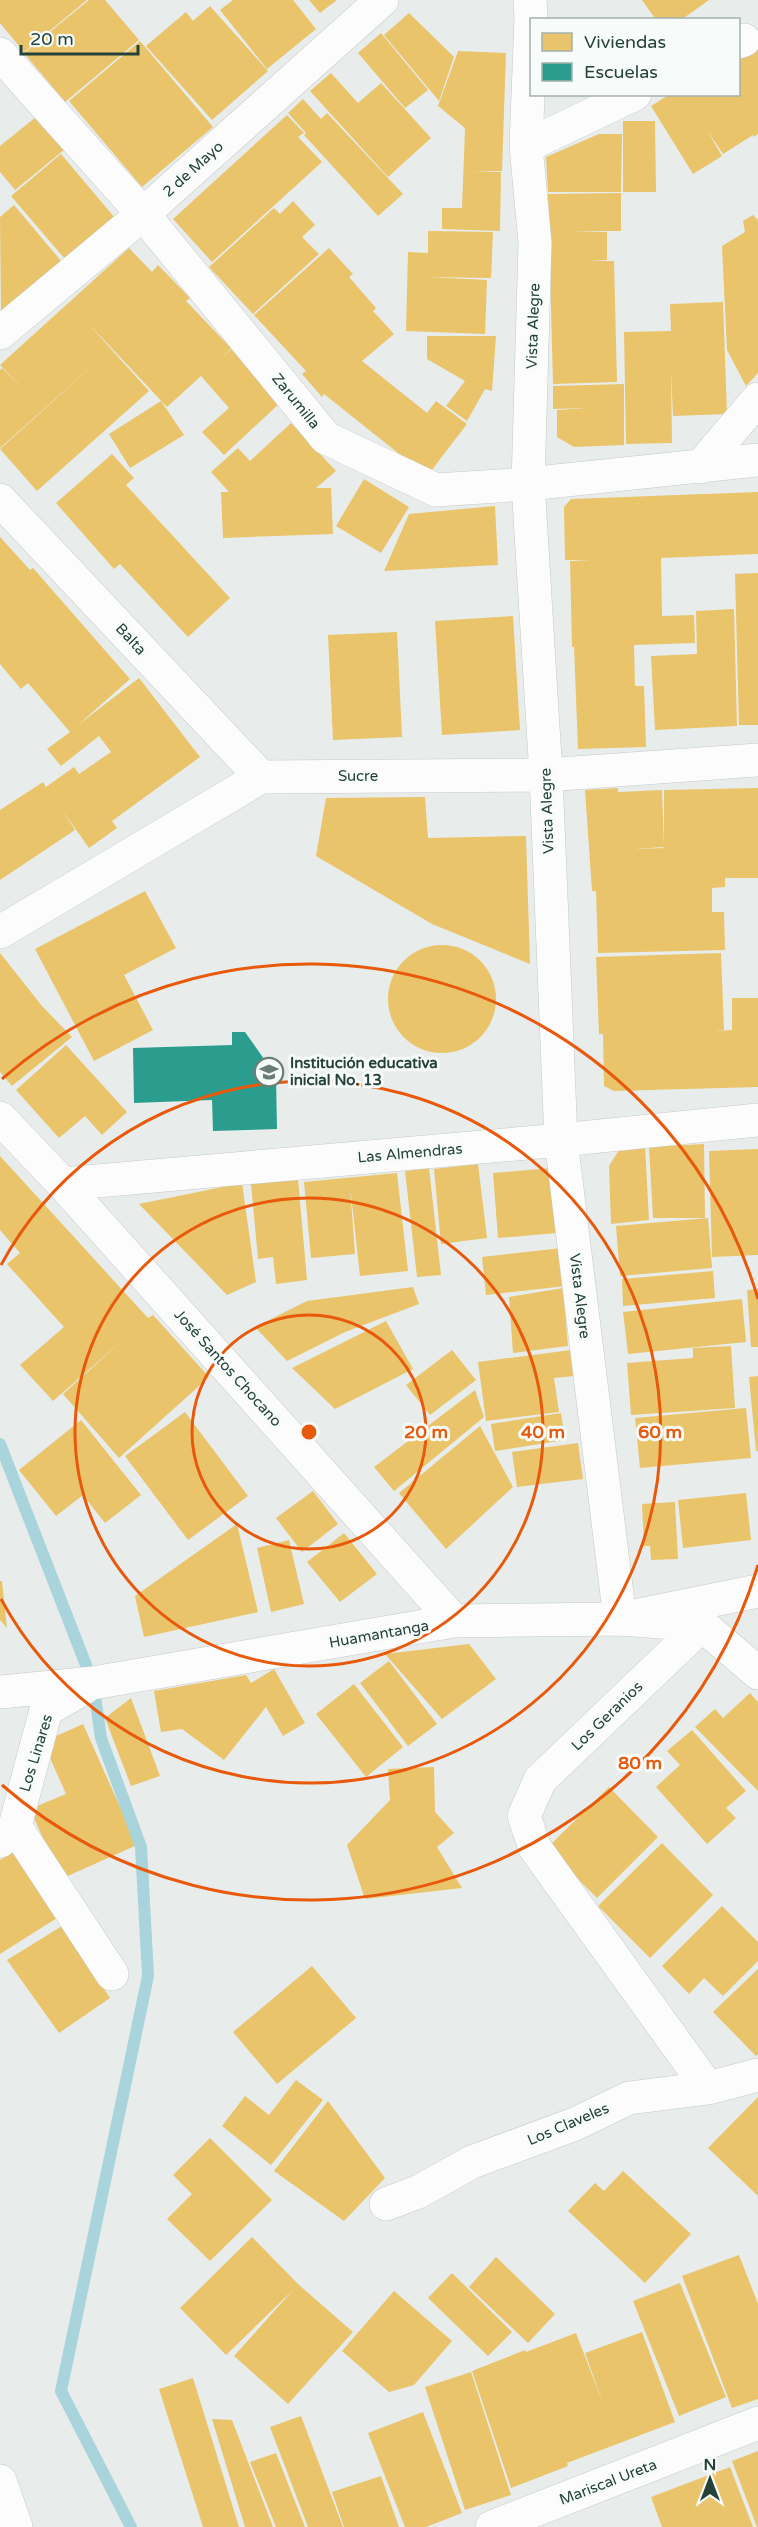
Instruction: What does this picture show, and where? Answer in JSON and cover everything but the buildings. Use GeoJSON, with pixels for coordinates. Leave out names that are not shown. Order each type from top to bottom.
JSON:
{"type":"FeatureCollection","features":[{"type":"Feature","properties":{"kind":"street","name":"2 de Mayo"},"geometry":{"type":"LineString","coordinates":[[0,333],[143,214],[382,0]]}},
{"type":"Feature","properties":{"kind":"street","name":"Vista Alegre"},"geometry":{"type":"LineString","coordinates":[[529,9],[526,146],[535,243],[528,484],[546,775],[561,1140],[620,1619]]}},
{"type":"Feature","properties":{"kind":"street","name":"Zarumilla"},"geometry":{"type":"LineString","coordinates":[[0,54],[143,214],[326,438],[436,490],[528,484],[758,460]]}},
{"type":"Feature","properties":{"kind":"street"},"geometry":{"type":"LineString","coordinates":[[526,146],[622,97]]}},
{"type":"Feature","properties":{"kind":"street"},"geometry":{"type":"LineString","coordinates":[[700,467],[758,399]]}},
{"type":"Feature","properties":{"kind":"street","name":"Balta"},"geometry":{"type":"LineString","coordinates":[[0,500],[261,777]]}},
{"type":"Feature","properties":{"kind":"street","name":"Sucre"},"geometry":{"type":"LineString","coordinates":[[261,777],[546,775],[758,760]]}},
{"type":"Feature","properties":{"kind":"street"},"geometry":{"type":"LineString","coordinates":[[0,932],[261,777]]}},
{"type":"Feature","properties":{"kind":"street","name":"José Santos Chocano"},"geometry":{"type":"LineString","coordinates":[[0,1118],[63,1184],[454,1621]]}},
{"type":"Feature","properties":{"kind":"street","name":"Las Almendras"},"geometry":{"type":"LineString","coordinates":[[63,1184],[561,1140],[758,1120]]}},
{"type":"Feature","properties":{"kind":"street","name":"Huamantanga"},"geometry":{"type":"LineString","coordinates":[[0,1692],[93,1683],[454,1621],[620,1619],[758,1591]]}},
{"type":"Feature","properties":{"kind":"street"},"geometry":{"type":"LineString","coordinates":[[620,1619],[702,1625],[758,1673]]}},
{"type":"Feature","properties":{"kind":"street","name":"Los Geranios"},"geometry":{"type":"LineString","coordinates":[[702,1625],[540,1780],[524,1816],[535,1848],[708,2088]]}},
{"type":"Feature","properties":{"kind":"street","name":"Los Linares"},"geometry":{"type":"LineString","coordinates":[[7,1834],[46,1710],[93,1683]]}},
{"type":"Feature","properties":{"kind":"street"},"geometry":{"type":"LineString","coordinates":[[7,1834],[112,1974]]}},
{"type":"Feature","properties":{"kind":"street","name":"Los Claveles"},"geometry":{"type":"LineString","coordinates":[[386,2204],[418,2192],[472,2162],[575,2124],[629,2098],[708,2088],[758,2075]]}},
{"type":"Feature","properties":{"kind":"street","name":"Mariscal Ureta"},"geometry":{"type":"LineString","coordinates":[[492,2527],[539,2519],[758,2423]]}},
{"type":"Feature","properties":{"kind":"street"},"geometry":{"type":"LineString","coordinates":[[0,2481],[16,2527]]}},
{"type":"Feature","properties":{"kind":"waterway"},"geometry":{"type":"LineString","coordinates":[[0,1444],[93,1683],[101,1738],[141,1847],[148,1976],[61,2391],[131,2527]]}},
{"type":"Feature","properties":{"kind":"place","name":"Institución educativa inicial No. 13"},"geometry":{"type":"Point","coordinates":[269,1072]}}]}
